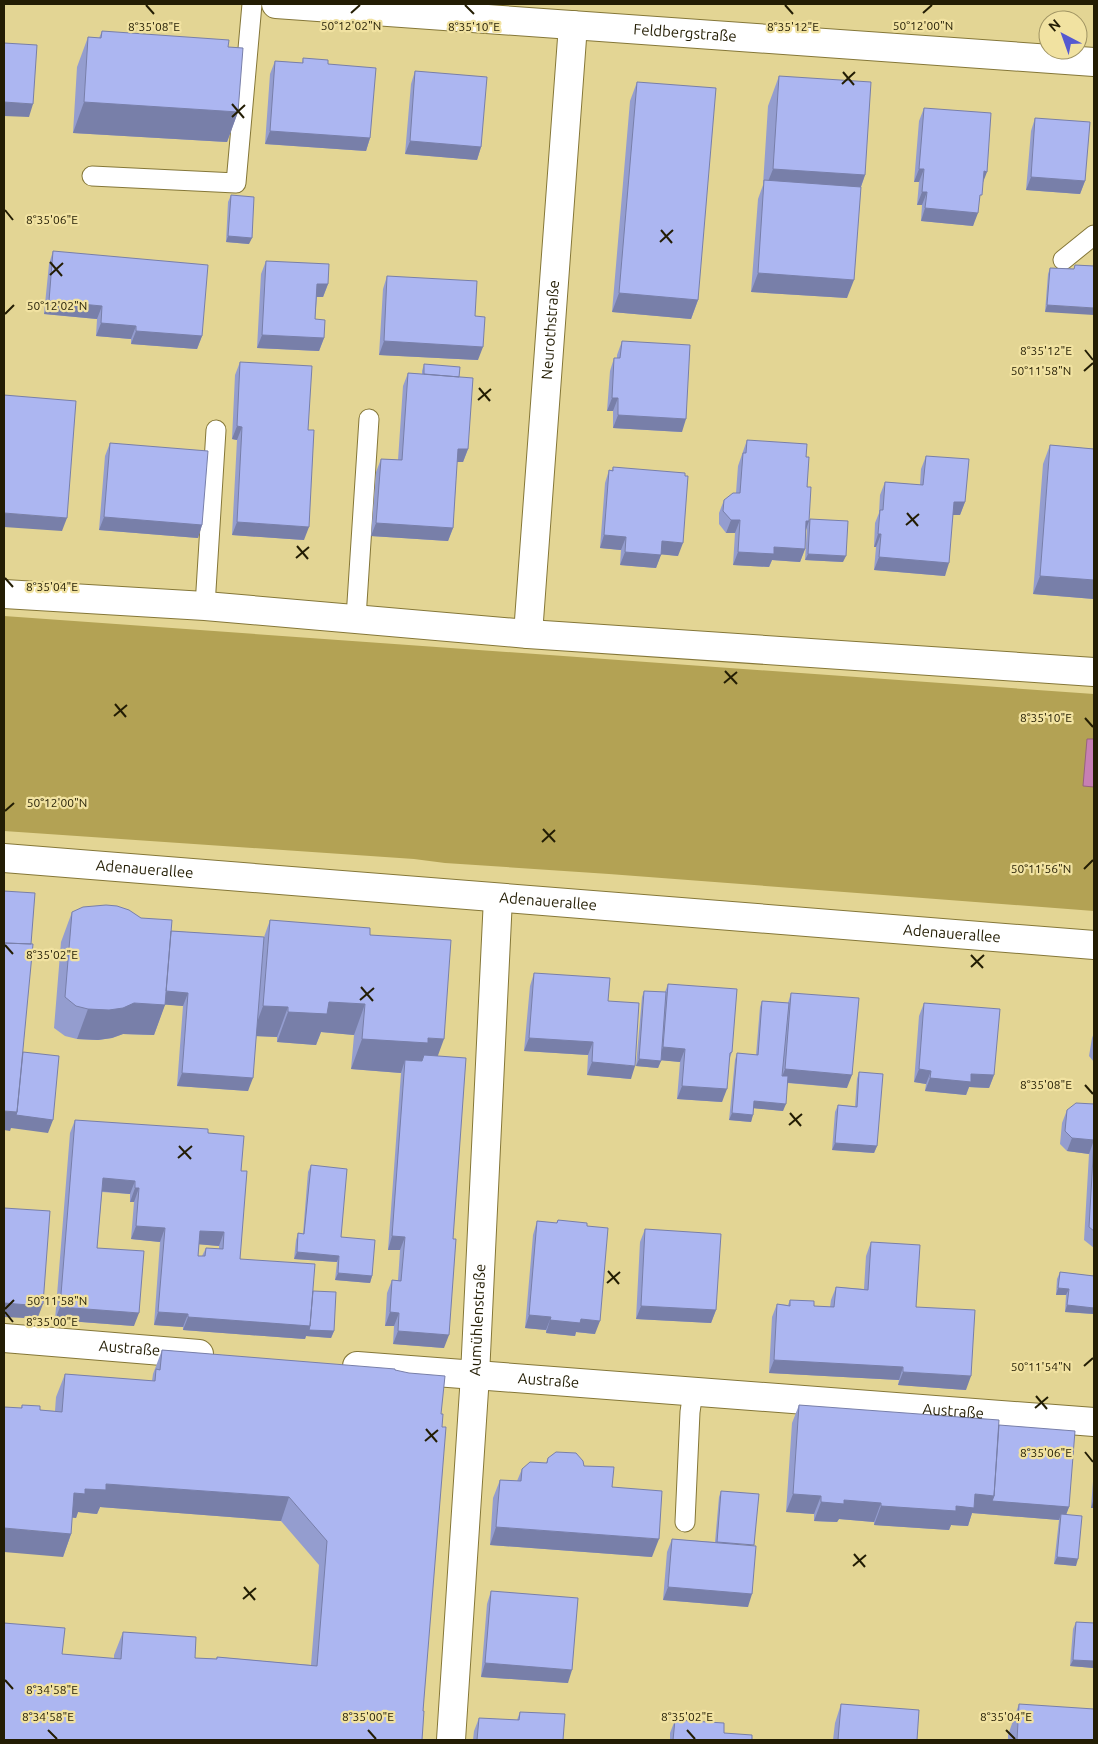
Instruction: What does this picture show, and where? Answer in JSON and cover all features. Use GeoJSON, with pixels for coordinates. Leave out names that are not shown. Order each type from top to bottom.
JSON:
{"type":"FeatureCollection","features":[{"type":"Feature","properties":{"kind":"street","name":"Feldbergstraße"},"geometry":{"type":"LineString","coordinates":[[276,4],[1094,62]]}},
{"type":"Feature","properties":{"kind":"street","name":"Neurothstraße"},"geometry":{"type":"LineString","coordinates":[[528,634],[573,25]]}},
{"type":"Feature","properties":{"kind":"street"},"geometry":{"type":"LineString","coordinates":[[4,594],[205,606],[528,634],[1094,672]]}},
{"type":"Feature","properties":{"kind":"street","name":"Adenauerallee"},"geometry":{"type":"LineString","coordinates":[[4,858],[1094,945]]}},
{"type":"Feature","properties":{"kind":"street","name":"Aumühlenstraße"},"geometry":{"type":"LineString","coordinates":[[451,1740],[475,1375],[498,898]]}},
{"type":"Feature","properties":{"kind":"street","name":"Austraße"},"geometry":{"type":"LineString","coordinates":[[4,1338],[220,1355]]}},
{"type":"Feature","properties":{"kind":"street","name":"Austraße"},"geometry":{"type":"LineString","coordinates":[[337,1364],[1094,1422]]}},
{"type":"Feature","properties":{"kind":"lane"},"geometry":{"type":"LineString","coordinates":[[92,176],[236,183],[252,4]]}},
{"type":"Feature","properties":{"kind":"lane"},"geometry":{"type":"LineString","coordinates":[[1064,260],[1094,235]]}},
{"type":"Feature","properties":{"kind":"lane"},"geometry":{"type":"LineString","coordinates":[[356,618],[369,419]]}},
{"type":"Feature","properties":{"kind":"lane"},"geometry":{"type":"LineString","coordinates":[[205,606],[216,430]]}},
{"type":"Feature","properties":{"kind":"lane"},"geometry":{"type":"LineString","coordinates":[[685,1522],[690,1412],[693,1392]]}},
{"type":"Feature","properties":{"kind":"shaded area"},"geometry":{"type":"Polygon","coordinates":[[[4,616],[1094,694],[1094,911],[445,863],[414,859],[4,831],[4,616]]]}},
{"type":"Feature","properties":{"kind":"shaded area"},"geometry":{"type":"Polygon","coordinates":[[[1087,739],[1094,739],[1094,787],[1083,786],[1087,739]]]}},
{"type":"Feature","properties":{"kind":"building"},"geometry":{"type":"Polygon","coordinates":[[[102,31],[229,40],[228,47],[243,48],[238,112],[84,102],[88,37],[101,38],[102,31]]]}},
{"type":"Feature","properties":{"kind":"building"},"geometry":{"type":"Polygon","coordinates":[[[4,43],[37,45],[33,104],[4,102],[4,43]]]}},
{"type":"Feature","properties":{"kind":"building"},"geometry":{"type":"Polygon","coordinates":[[[303,58],[328,60],[328,64],[376,68],[370,138],[270,131],[275,61],[303,63],[303,58]]]}},
{"type":"Feature","properties":{"kind":"building"},"geometry":{"type":"Polygon","coordinates":[[[415,71],[487,77],[481,147],[410,141],[415,71]]]}},
{"type":"Feature","properties":{"kind":"building"},"geometry":{"type":"Polygon","coordinates":[[[779,76],[871,82],[865,175],[773,169],[779,76]]]}},
{"type":"Feature","properties":{"kind":"building"},"geometry":{"type":"Polygon","coordinates":[[[637,82],[716,88],[698,300],[619,293],[637,82]]]}},
{"type":"Feature","properties":{"kind":"building"},"geometry":{"type":"Polygon","coordinates":[[[924,108],[991,113],[987,172],[984,171],[978,213],[925,208],[927,192],[922,192],[924,169],[919,169],[924,108]]]}},
{"type":"Feature","properties":{"kind":"building"},"geometry":{"type":"Polygon","coordinates":[[[1035,118],[1090,122],[1085,181],[1031,177],[1035,118]]]}},
{"type":"Feature","properties":{"kind":"building"},"geometry":{"type":"Polygon","coordinates":[[[764,180],[861,187],[854,280],[758,273],[764,180]]]}},
{"type":"Feature","properties":{"kind":"building"},"geometry":{"type":"Polygon","coordinates":[[[231,195],[254,197],[252,238],[228,236],[231,195]]]}},
{"type":"Feature","properties":{"kind":"building"},"geometry":{"type":"Polygon","coordinates":[[[53,251],[208,265],[202,336],[136,331],[136,326],[101,323],[102,306],[49,301],[53,251]]]}},
{"type":"Feature","properties":{"kind":"building"},"geometry":{"type":"Polygon","coordinates":[[[266,261],[329,264],[328,284],[317,284],[315,319],[325,320],[324,338],[262,335],[266,261]]]}},
{"type":"Feature","properties":{"kind":"building"},"geometry":{"type":"Polygon","coordinates":[[[1075,265],[1094,266],[1094,308],[1047,305],[1050,268],[1074,269],[1075,265]]]}},
{"type":"Feature","properties":{"kind":"building"},"geometry":{"type":"Polygon","coordinates":[[[387,276],[477,281],[475,316],[485,317],[483,347],[384,341],[387,276]]]}},
{"type":"Feature","properties":{"kind":"building"},"geometry":{"type":"Polygon","coordinates":[[[622,341],[690,345],[686,419],[618,415],[618,398],[612,398],[614,358],[620,358],[622,341]]]}},
{"type":"Feature","properties":{"kind":"building"},"geometry":{"type":"Polygon","coordinates":[[[240,362],[312,366],[308,430],[314,430],[309,527],[237,522],[242,427],[237,426],[240,362]]]}},
{"type":"Feature","properties":{"kind":"building"},"geometry":{"type":"Polygon","coordinates":[[[424,364],[460,367],[459,377],[424,374],[424,364]]]}},
{"type":"Feature","properties":{"kind":"building"},"geometry":{"type":"Polygon","coordinates":[[[408,373],[473,378],[468,449],[458,449],[453,528],[376,523],[381,459],[402,460],[408,373]]]}},
{"type":"Feature","properties":{"kind":"building"},"geometry":{"type":"Polygon","coordinates":[[[4,395],[76,401],[67,518],[4,513],[4,395]]]}},
{"type":"Feature","properties":{"kind":"building"},"geometry":{"type":"Polygon","coordinates":[[[747,440],[807,444],[806,457],[809,457],[807,487],[811,487],[809,521],[806,521],[805,549],[774,547],[774,554],[738,552],[740,520],[731,520],[723,511],[724,500],[733,493],[740,493],[743,453],[746,453],[747,440]]]}},
{"type":"Feature","properties":{"kind":"building"},"geometry":{"type":"Polygon","coordinates":[[[110,443],[208,451],[202,525],[104,517],[110,443]]]}},
{"type":"Feature","properties":{"kind":"building"},"geometry":{"type":"Polygon","coordinates":[[[1050,445],[1094,449],[1094,580],[1040,576],[1050,445]]]}},
{"type":"Feature","properties":{"kind":"building"},"geometry":{"type":"Polygon","coordinates":[[[926,456],[969,459],[965,502],[954,502],[949,563],[879,557],[881,534],[878,534],[880,510],[883,510],[885,482],[923,485],[926,456]]]}},
{"type":"Feature","properties":{"kind":"building"},"geometry":{"type":"Polygon","coordinates":[[[613,467],[685,473],[685,476],[688,476],[683,543],[662,541],[661,555],[625,552],[626,537],[604,535],[609,470],[613,471],[613,467]]]}},
{"type":"Feature","properties":{"kind":"building"},"geometry":{"type":"Polygon","coordinates":[[[810,519],[848,521],[846,556],[808,554],[810,519]]]}},
{"type":"Feature","properties":{"kind":"building"},"geometry":{"type":"Polygon","coordinates":[[[4,891],[35,893],[31,944],[4,943],[4,891]]]}},
{"type":"Feature","properties":{"kind":"building"},"geometry":{"type":"Polygon","coordinates":[[[106,905],[129,910],[141,918],[172,920],[165,1005],[134,1003],[123,1008],[109,1010],[88,1009],[76,1006],[65,997],[72,912],[83,907],[106,905]]]}},
{"type":"Feature","properties":{"kind":"building"},"geometry":{"type":"Polygon","coordinates":[[[270,920],[370,928],[370,935],[451,940],[444,1039],[428,1038],[428,1043],[362,1039],[365,1004],[329,1002],[327,1014],[288,1012],[288,1007],[263,1006],[270,920]]]}},
{"type":"Feature","properties":{"kind":"building"},"geometry":{"type":"Polygon","coordinates":[[[171,931],[264,937],[253,1078],[182,1073],[188,993],[166,991],[171,931]]]}},
{"type":"Feature","properties":{"kind":"building"},"geometry":{"type":"Polygon","coordinates":[[[4,943],[33,944],[17,1112],[4,1111],[4,943]]]}},
{"type":"Feature","properties":{"kind":"building"},"geometry":{"type":"Polygon","coordinates":[[[534,973],[610,978],[608,1001],[639,1003],[635,1066],[592,1062],[593,1042],[529,1038],[534,973]]]}},
{"type":"Feature","properties":{"kind":"building"},"geometry":{"type":"Polygon","coordinates":[[[668,984],[737,989],[727,1089],[682,1086],[685,1049],[663,1047],[668,984]]]}},
{"type":"Feature","properties":{"kind":"building"},"geometry":{"type":"Polygon","coordinates":[[[644,991],[666,992],[661,1061],[639,1059],[644,991]]]}},
{"type":"Feature","properties":{"kind":"building"},"geometry":{"type":"Polygon","coordinates":[[[791,993],[859,998],[852,1075],[785,1069],[791,993]]]}},
{"type":"Feature","properties":{"kind":"building"},"geometry":{"type":"Polygon","coordinates":[[[762,1001],[789,1003],[782,1076],[788,1076],[786,1104],[754,1101],[753,1115],[732,1113],[737,1053],[758,1055],[762,1001]]]}},
{"type":"Feature","properties":{"kind":"building"},"geometry":{"type":"Polygon","coordinates":[[[924,1003],[1000,1009],[994,1075],[971,1074],[971,1082],[930,1078],[931,1071],[919,1069],[924,1003]]]}},
{"type":"Feature","properties":{"kind":"building"},"geometry":{"type":"Polygon","coordinates":[[[23,1052],[59,1056],[53,1120],[16,1115],[23,1052]]]}},
{"type":"Feature","properties":{"kind":"building"},"geometry":{"type":"Polygon","coordinates":[[[424,1055],[466,1058],[453,1239],[456,1239],[449,1335],[398,1331],[399,1313],[390,1312],[392,1280],[401,1281],[405,1237],[392,1236],[405,1060],[422,1061],[424,1055]]]}},
{"type":"Feature","properties":{"kind":"building"},"geometry":{"type":"Polygon","coordinates":[[[859,1072],[883,1074],[877,1146],[835,1143],[838,1105],[857,1107],[859,1072]]]}},
{"type":"Feature","properties":{"kind":"building"},"geometry":{"type":"Polygon","coordinates":[[[1076,1103],[1094,1104],[1094,1140],[1072,1138],[1065,1131],[1067,1110],[1076,1103]]]}},
{"type":"Feature","properties":{"kind":"building"},"geometry":{"type":"Polygon","coordinates":[[[75,1120],[208,1129],[208,1133],[244,1136],[241,1171],[247,1171],[240,1259],[315,1264],[310,1326],[188,1317],[188,1314],[158,1312],[165,1228],[136,1226],[139,1188],[135,1188],[135,1181],[103,1178],[97,1248],[144,1251],[139,1313],[60,1307],[75,1120]],[[200,1231],[198,1256],[205,1256],[206,1248],[223,1249],[224,1232],[200,1231]]]}},
{"type":"Feature","properties":{"kind":"building"},"geometry":{"type":"Polygon","coordinates":[[[1094,1140],[1094,1231],[1089,1227],[1094,1140]]]}},
{"type":"Feature","properties":{"kind":"building"},"geometry":{"type":"Polygon","coordinates":[[[311,1165],[347,1169],[341,1237],[375,1240],[372,1276],[338,1273],[339,1256],[297,1252],[298,1233],[304,1234],[311,1165]]]}},
{"type":"Feature","properties":{"kind":"building"},"geometry":{"type":"Polygon","coordinates":[[[4,1208],[50,1211],[43,1304],[4,1303],[4,1208]]]}},
{"type":"Feature","properties":{"kind":"building"},"geometry":{"type":"Polygon","coordinates":[[[558,1220],[587,1223],[587,1226],[608,1228],[600,1321],[581,1319],[580,1323],[550,1320],[551,1317],[529,1315],[537,1221],[557,1223],[558,1220]]]}},
{"type":"Feature","properties":{"kind":"building"},"geometry":{"type":"Polygon","coordinates":[[[645,1229],[721,1234],[716,1310],[641,1306],[645,1229]]]}},
{"type":"Feature","properties":{"kind":"building"},"geometry":{"type":"Polygon","coordinates":[[[871,1242],[920,1245],[916,1307],[975,1310],[971,1376],[903,1372],[903,1367],[774,1360],[777,1304],[790,1306],[790,1300],[814,1301],[814,1306],[834,1307],[836,1287],[868,1290],[871,1242]]]}},
{"type":"Feature","properties":{"kind":"building"},"geometry":{"type":"Polygon","coordinates":[[[1060,1272],[1094,1276],[1094,1308],[1067,1305],[1069,1289],[1058,1288],[1060,1272]]]}},
{"type":"Feature","properties":{"kind":"building"},"geometry":{"type":"Polygon","coordinates":[[[313,1291],[336,1292],[334,1331],[309,1330],[313,1291]]]}},
{"type":"Feature","properties":{"kind":"building"},"geometry":{"type":"Polygon","coordinates":[[[162,1350],[395,1369],[409,1373],[445,1376],[441,1414],[443,1414],[442,1427],[446,1427],[422,1740],[4,1740],[4,1623],[65,1628],[62,1654],[121,1659],[123,1632],[196,1637],[195,1658],[217,1659],[217,1657],[317,1666],[327,1541],[289,1497],[106,1484],[106,1490],[85,1489],[85,1494],[74,1493],[71,1534],[4,1528],[4,1407],[40,1406],[40,1410],[62,1412],[65,1374],[155,1381],[156,1369],[160,1370],[162,1350]]]}},
{"type":"Feature","properties":{"kind":"building"},"geometry":{"type":"Polygon","coordinates":[[[799,1405],[999,1420],[994,1496],[975,1494],[974,1508],[956,1506],[956,1511],[881,1506],[881,1503],[844,1500],[844,1504],[821,1502],[821,1496],[793,1494],[799,1405]]]}},
{"type":"Feature","properties":{"kind":"building"},"geometry":{"type":"Polygon","coordinates":[[[999,1425],[1075,1431],[1069,1507],[992,1501],[994,1496],[999,1425]]]}},
{"type":"Feature","properties":{"kind":"building"},"geometry":{"type":"Polygon","coordinates":[[[556,1452],[576,1453],[583,1461],[584,1466],[614,1467],[612,1487],[662,1491],[659,1539],[496,1527],[500,1480],[521,1481],[522,1469],[530,1462],[547,1463],[548,1458],[556,1452]]]}},
{"type":"Feature","properties":{"kind":"building"},"geometry":{"type":"Polygon","coordinates":[[[721,1491],[759,1494],[754,1545],[717,1542],[721,1491]]]}},
{"type":"Feature","properties":{"kind":"building"},"geometry":{"type":"Polygon","coordinates":[[[1061,1514],[1082,1516],[1078,1559],[1057,1557],[1061,1514]]]}},
{"type":"Feature","properties":{"kind":"building"},"geometry":{"type":"Polygon","coordinates":[[[672,1539],[756,1546],[752,1594],[668,1587],[672,1539]]]}},
{"type":"Feature","properties":{"kind":"building"},"geometry":{"type":"Polygon","coordinates":[[[491,1591],[578,1598],[572,1670],[485,1663],[491,1591]]]}},
{"type":"Feature","properties":{"kind":"building"},"geometry":{"type":"Polygon","coordinates":[[[1076,1622],[1094,1623],[1094,1661],[1073,1660],[1076,1622]]]}},
{"type":"Feature","properties":{"kind":"building"},"geometry":{"type":"Polygon","coordinates":[[[841,1704],[919,1710],[917,1740],[838,1740],[841,1704]]]}},
{"type":"Feature","properties":{"kind":"building"},"geometry":{"type":"Polygon","coordinates":[[[1019,1704],[1094,1709],[1094,1740],[1017,1740],[1019,1704]]]}},
{"type":"Feature","properties":{"kind":"building"},"geometry":{"type":"Polygon","coordinates":[[[520,1712],[565,1714],[563,1740],[477,1740],[479,1718],[519,1720],[520,1712]]]}},
{"type":"Feature","properties":{"kind":"building"},"geometry":{"type":"Polygon","coordinates":[[[675,1720],[724,1723],[724,1733],[752,1735],[752,1740],[673,1740],[675,1720]]]}}]}
